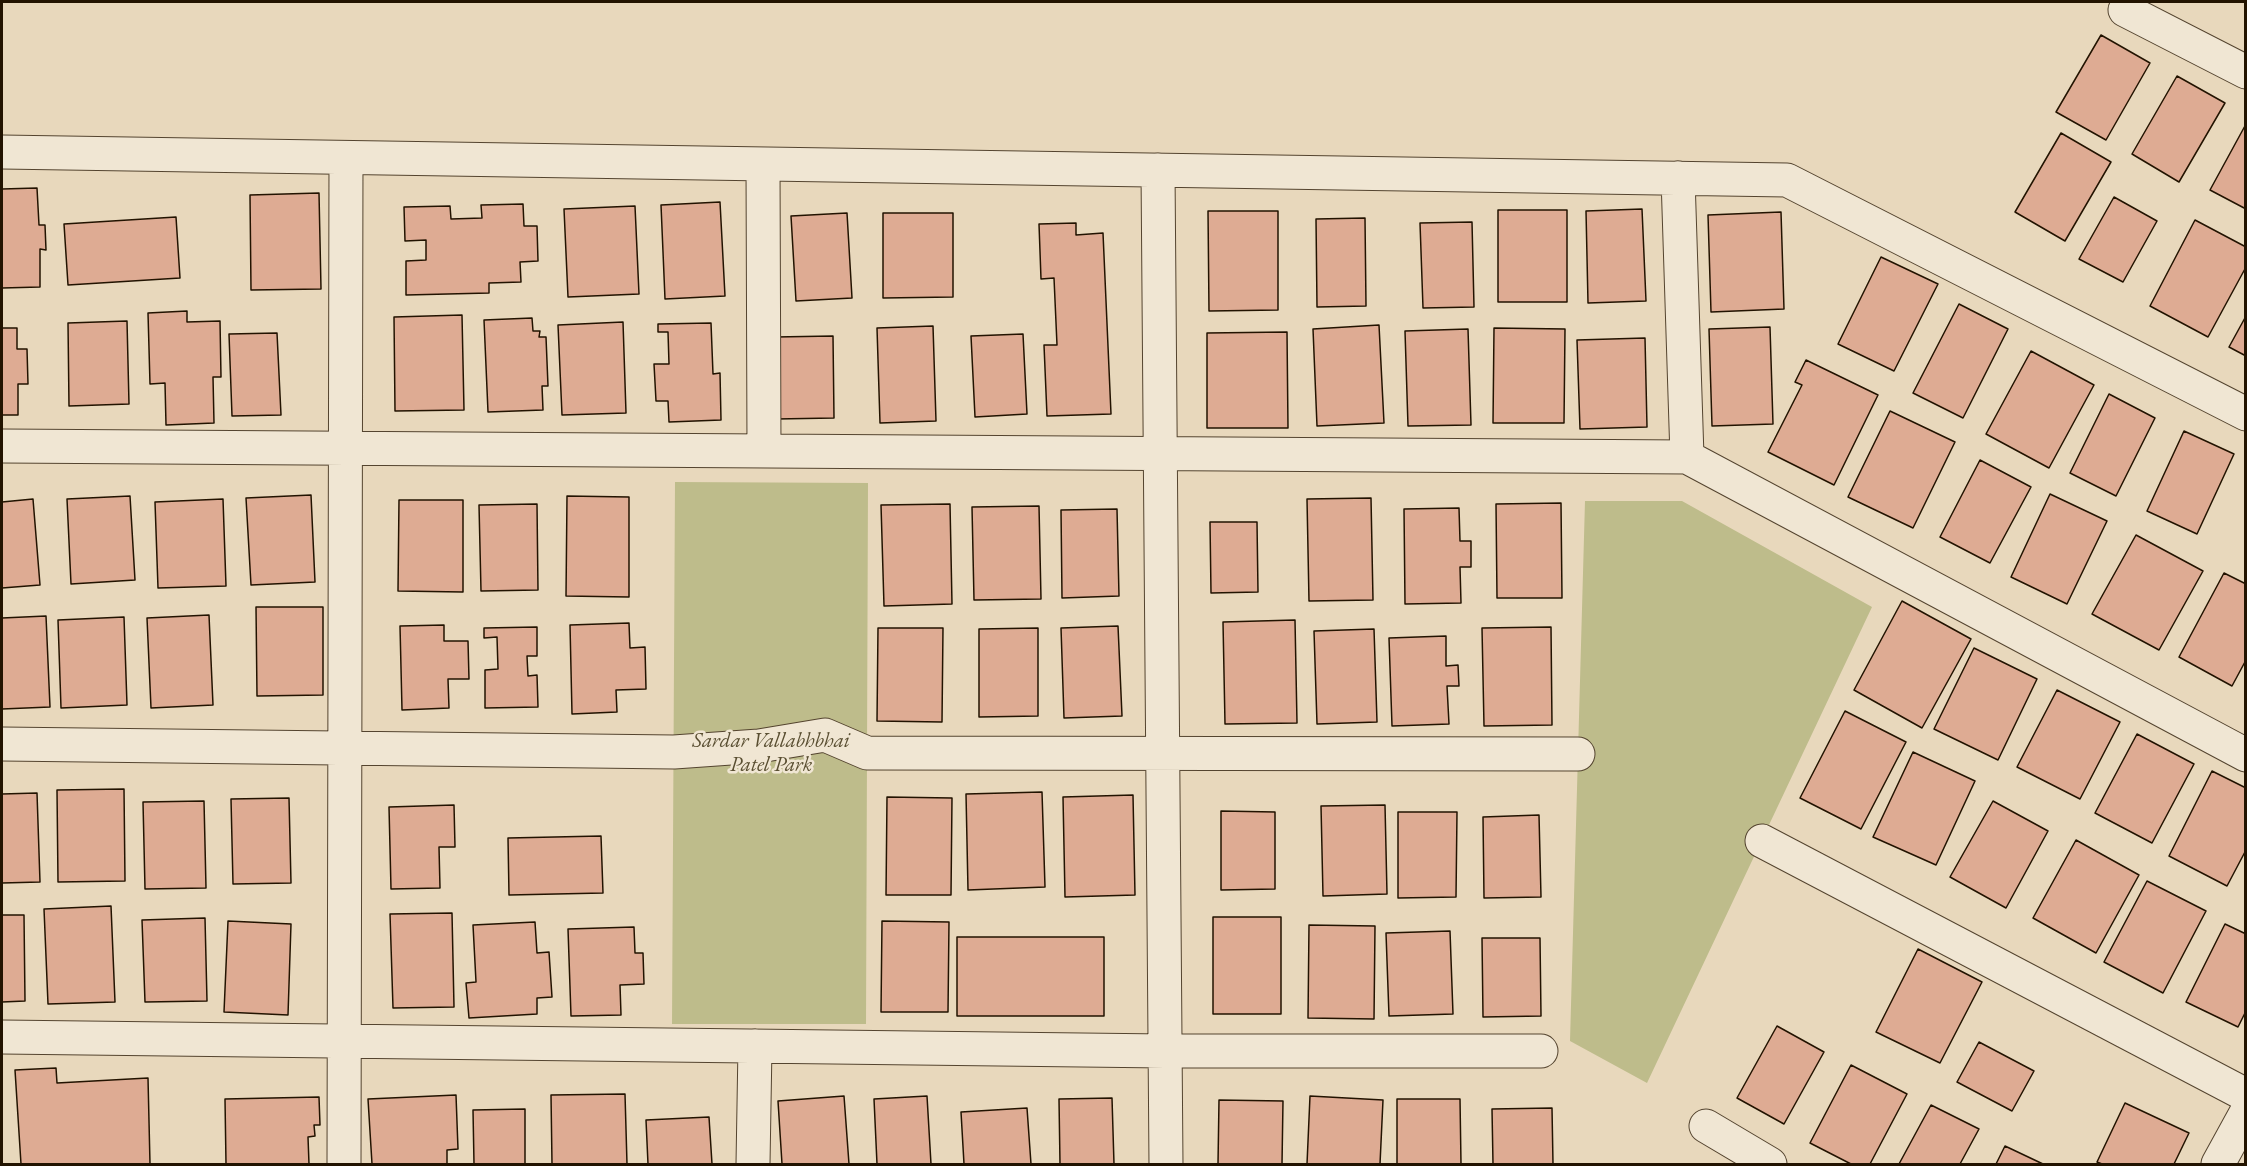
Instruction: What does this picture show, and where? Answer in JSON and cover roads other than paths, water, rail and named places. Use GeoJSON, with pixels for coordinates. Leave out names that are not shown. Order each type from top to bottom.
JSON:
{"type":"FeatureCollection","features":[{"type":"Feature","properties":{"kind":"street"},"geometry":{"type":"LineString","coordinates":[[2125,10],[2246,72]]}},
{"type":"Feature","properties":{"kind":"street"},"geometry":{"type":"LineString","coordinates":[[2,152],[1787,180],[2246,414]]}},
{"type":"Feature","properties":{"kind":"street"},"geometry":{"type":"LineString","coordinates":[[344,1164],[346,158]]}},
{"type":"Feature","properties":{"kind":"street"},"geometry":{"type":"LineString","coordinates":[[763,164],[764,451]]}},
{"type":"Feature","properties":{"kind":"street"},"geometry":{"type":"LineString","coordinates":[[1158,170],[1166,1164]]}},
{"type":"Feature","properties":{"kind":"street"},"geometry":{"type":"LineString","coordinates":[[1678,178],[1687,457]]}},
{"type":"Feature","properties":{"kind":"street"},"geometry":{"type":"LineString","coordinates":[[2,446],[1687,457],[2246,755]]}},
{"type":"Feature","properties":{"kind":"street"},"geometry":{"type":"LineString","coordinates":[[2,744],[674,752],[759,746],[825,735],[867,753],[1578,754]]}},
{"type":"Feature","properties":{"kind":"street"},"geometry":{"type":"LineString","coordinates":[[1762,841],[2246,1095]]}},
{"type":"Feature","properties":{"kind":"street"},"geometry":{"type":"LineString","coordinates":[[2,1037],[1165,1051],[1541,1051]]}},
{"type":"Feature","properties":{"kind":"street"},"geometry":{"type":"LineString","coordinates":[[753,1164],[755,1046]]}},
{"type":"Feature","properties":{"kind":"street"},"geometry":{"type":"LineString","coordinates":[[2218,1164],[2246,1113]]}},
{"type":"Feature","properties":{"kind":"street"},"geometry":{"type":"LineString","coordinates":[[1706,1126],[1770,1164]]}},
{"type":"Feature","properties":{"kind":"park label","name":"Sardar Vallabhbhai Patel Park"},"geometry":{"type":"Point","coordinates":[771,753]}}]}
